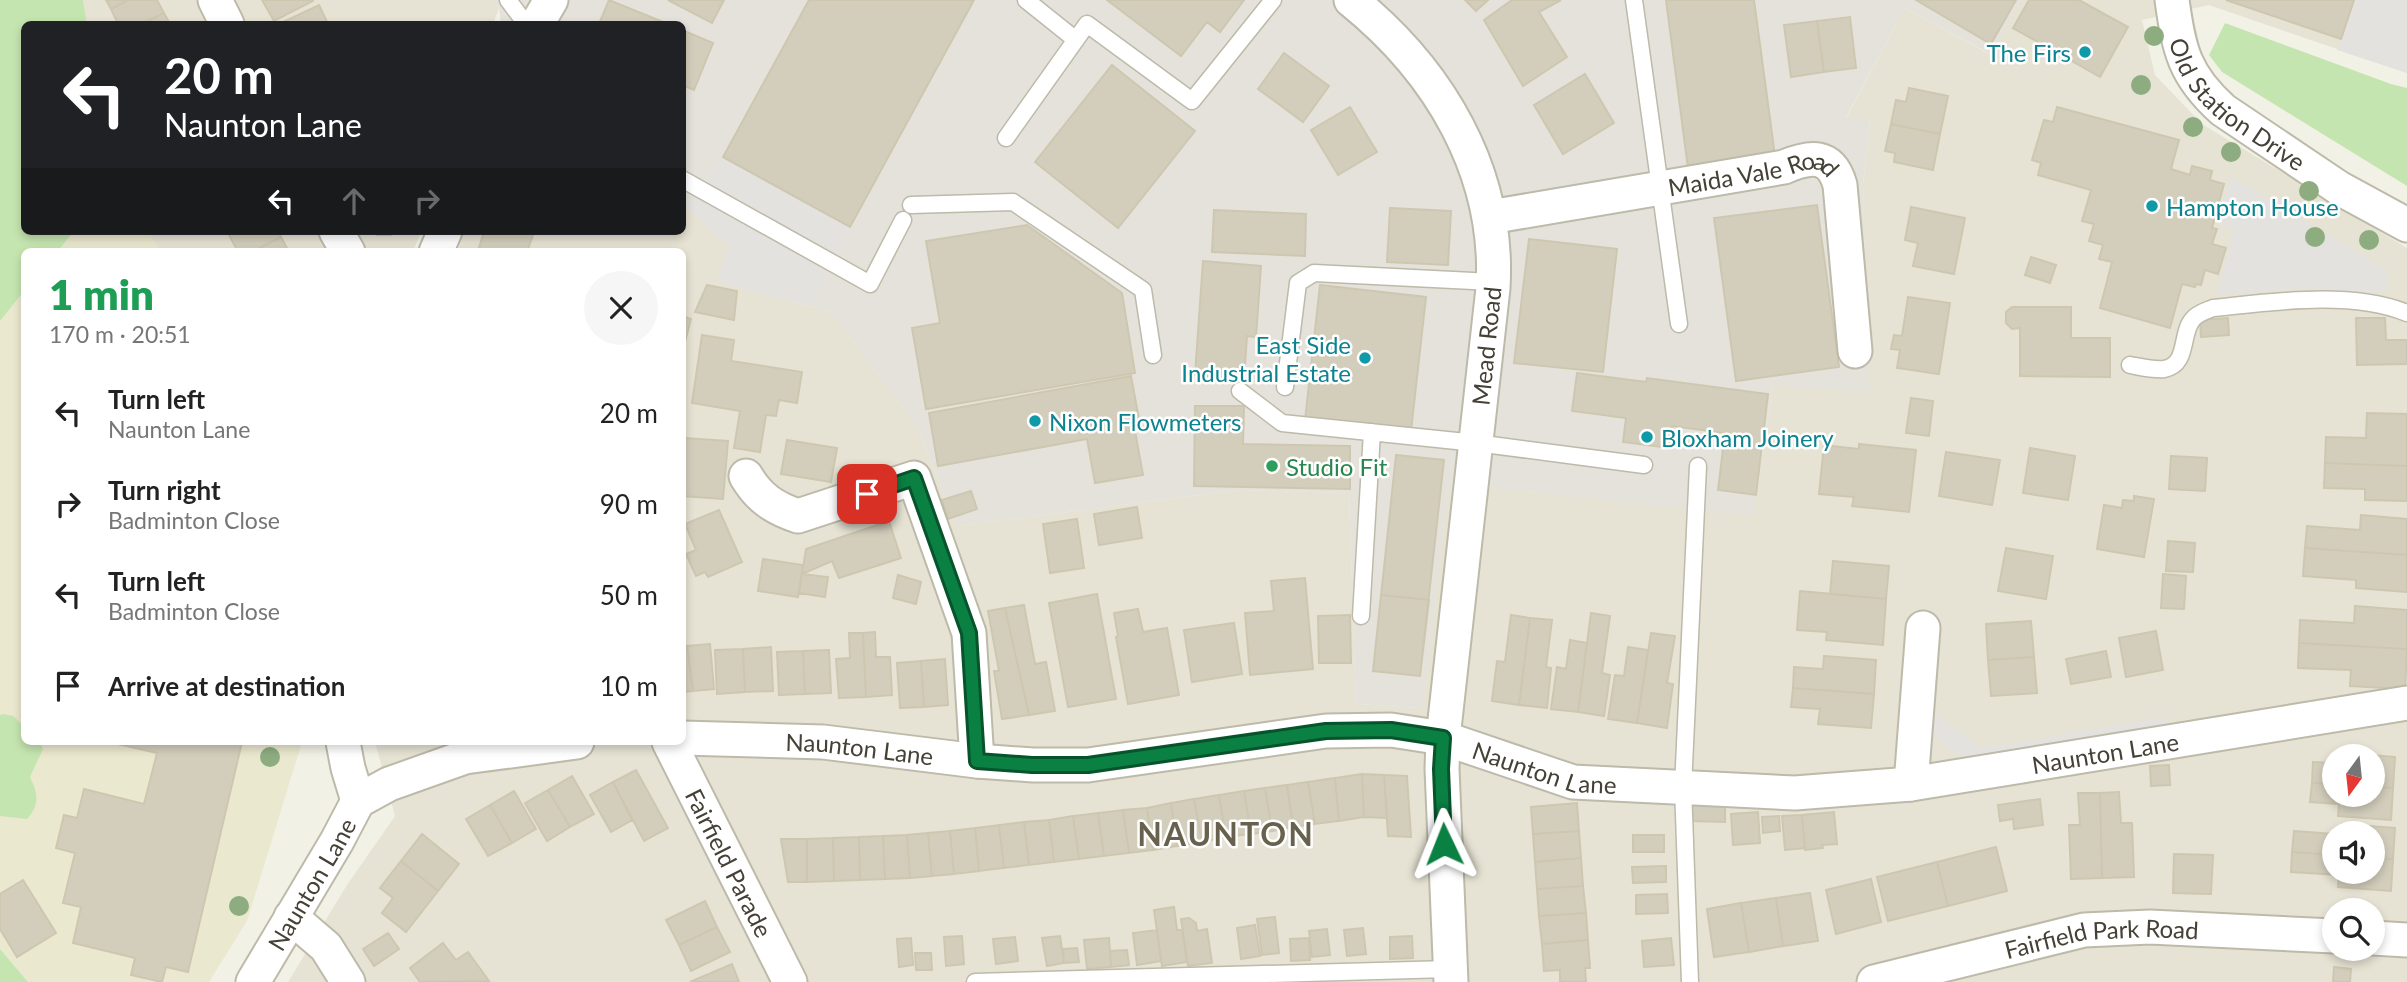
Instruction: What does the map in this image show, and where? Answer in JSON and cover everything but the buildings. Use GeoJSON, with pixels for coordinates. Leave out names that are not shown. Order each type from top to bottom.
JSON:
{"type":"FeatureCollection","features":[{"type":"Feature","properties":{"kind":"street"},"geometry":{"type":"LineString","coordinates":[[215,0],[226,21]]}},
{"type":"Feature","properties":{"kind":"street"},"geometry":{"type":"LineString","coordinates":[[539,21],[551,0]]}},
{"type":"Feature","properties":{"kind":"street","name":"Mead Road"},"geometry":{"type":"LineString","coordinates":[[1351,0],[1388,32],[1438,93],[1471,152],[1490,217],[1493,282],[1441,769],[1450,976]]}},
{"type":"Feature","properties":{"kind":"street","name":"Old Station Drive"},"geometry":{"type":"LineString","coordinates":[[2172,0],[2177,38],[2184,61],[2207,96],[2222,110],[2339,188],[2407,225]]}},
{"type":"Feature","properties":{"kind":"street","name":"Maida Vale Road"},"geometry":{"type":"LineString","coordinates":[[1490,217],[1784,167],[1811,158],[1830,165],[1837,174],[1840,185],[1855,351]]}},
{"type":"Feature","properties":{"kind":"street"},"geometry":{"type":"LineString","coordinates":[[746,477],[765,502],[797,516],[914,478],[969,633],[977,761]]}},
{"type":"Feature","properties":{"kind":"street"},"geometry":{"type":"LineString","coordinates":[[1911,784],[1923,628]]}},
{"type":"Feature","properties":{"kind":"street","name":"Naunton Lane"},"geometry":{"type":"LineString","coordinates":[[686,738],[823,742],[977,761],[1088,765],[1326,731],[1391,730],[1443,738],[1573,782],[1795,793],[1911,784],[2407,703]]}},
{"type":"Feature","properties":{"kind":"street"},"geometry":{"type":"LineString","coordinates":[[344,745],[358,801]]}},
{"type":"Feature","properties":{"kind":"street","name":"Naunton Lane"},"geometry":{"type":"LineString","coordinates":[[253,982],[358,801],[389,783],[466,757],[555,745]]}},
{"type":"Feature","properties":{"kind":"street","name":"Fairfield Parade"},"geometry":{"type":"LineString","coordinates":[[671,745],[790,982]]}},
{"type":"Feature","properties":{"kind":"street"},"geometry":{"type":"LineString","coordinates":[[290,916],[326,947],[348,982]]}},
{"type":"Feature","properties":{"kind":"street","name":"Fairfield Park Road"},"geometry":{"type":"LineString","coordinates":[[1874,982],[2084,930],[2150,928],[2322,935]]}},
{"type":"Feature","properties":{"kind":"street"},"geometry":{"type":"LineString","coordinates":[[2385,939],[2407,940]]}},
{"type":"Feature","properties":{"kind":"lane"},"geometry":{"type":"LineString","coordinates":[[508,0],[524,21]]}},
{"type":"Feature","properties":{"kind":"lane"},"geometry":{"type":"LineString","coordinates":[[1026,0],[1076,40]]}},
{"type":"Feature","properties":{"kind":"lane"},"geometry":{"type":"LineString","coordinates":[[1006,138],[1087,24],[1192,101],[1273,0]]}},
{"type":"Feature","properties":{"kind":"lane"},"geometry":{"type":"LineString","coordinates":[[1634,0],[1679,324]]}},
{"type":"Feature","properties":{"kind":"lane"},"geometry":{"type":"LineString","coordinates":[[686,181],[870,284],[903,220]]}},
{"type":"Feature","properties":{"kind":"lane"},"geometry":{"type":"LineString","coordinates":[[911,205],[1013,202],[1143,290],[1153,355]]}},
{"type":"Feature","properties":{"kind":"lane"},"geometry":{"type":"LineString","coordinates":[[1285,387],[1298,283],[1314,273],[1493,282]]}},
{"type":"Feature","properties":{"kind":"lane"},"geometry":{"type":"LineString","coordinates":[[2130,365],[2165,369],[2176,364],[2192,320],[2213,308],[2325,300],[2362,301],[2407,313]]}},
{"type":"Feature","properties":{"kind":"lane"},"geometry":{"type":"LineString","coordinates":[[1240,391],[1282,423],[1476,443],[1644,465]]}},
{"type":"Feature","properties":{"kind":"lane"},"geometry":{"type":"LineString","coordinates":[[1360,616],[1372,432]]}},
{"type":"Feature","properties":{"kind":"lane"},"geometry":{"type":"LineString","coordinates":[[1690,982],[1683,787],[1698,466]]}},
{"type":"Feature","properties":{"kind":"lane"},"geometry":{"type":"LineString","coordinates":[[975,982],[1450,976]]}},
{"type":"Feature","properties":{"kind":"shaded area"},"geometry":{"type":"Polygon","coordinates":[[[83,0],[494,0],[499,8],[494,21],[86,21],[83,0]]]}},
{"type":"Feature","properties":{"kind":"shaded area"},"geometry":{"type":"Polygon","coordinates":[[[494,0],[2020,0],[1990,54],[1905,8],[1846,117],[1870,121],[1863,184],[1869,393],[1773,385],[1754,516],[1481,487],[1448,489],[1422,708],[1356,704],[1349,493],[1240,490],[957,526],[917,427],[831,312],[717,282],[729,246],[686,206],[686,21],[501,21],[499,8],[494,0]]]}},
{"type":"Feature","properties":{"kind":"shaded area"},"geometry":{"type":"Polygon","coordinates":[[[2020,0],[2407,0],[2407,73],[2209,5],[2142,20],[2155,75],[2202,124],[2407,248],[2407,982],[288,982],[347,885],[395,816],[376,745],[686,745],[686,248],[459,248],[463,235],[686,235],[686,206],[729,246],[718,282],[831,312],[917,427],[957,526],[1240,490],[1349,493],[1356,704],[1421,708],[1448,489],[1481,487],[1754,515],[1773,385],[1865,279],[1863,184],[1870,122],[1846,118],[1905,8],[1989,54],[2020,0]]]}},
{"type":"Feature","properties":{"kind":"shaded area"},"geometry":{"type":"Polygon","coordinates":[[[2354,0],[2407,0],[2407,73],[2337,50],[2354,0]]]}},
{"type":"Feature","properties":{"kind":"shaded area"},"geometry":{"type":"Polygon","coordinates":[[[723,157],[850,227],[810,306],[717,282],[729,246],[688,209],[723,157]]]}},
{"type":"Feature","properties":{"kind":"shaded area"},"geometry":{"type":"Polygon","coordinates":[[[2230,176],[2388,271],[2386,292],[2333,295],[2315,288],[2216,295],[2234,230],[2217,224],[2230,176]]]}},
{"type":"Feature","properties":{"kind":"shaded area"},"geometry":{"type":"Polygon","coordinates":[[[71,235],[150,235],[158,248],[60,248],[71,235]]]}},
{"type":"Feature","properties":{"kind":"shaded area"},"geometry":{"type":"Polygon","coordinates":[[[150,235],[419,235],[415,248],[158,248],[150,235]]]}},
{"type":"Feature","properties":{"kind":"shaded area"},"geometry":{"type":"Polygon","coordinates":[[[21,295],[21,745],[301,745],[247,921],[209,982],[28,982],[0,949],[0,321],[21,295]]]}},
{"type":"Feature","properties":{"kind":"shaded area"},"geometry":{"type":"Polygon","coordinates":[[[1932,711],[1980,749],[2164,717],[2168,730],[1972,767],[1922,724],[1932,711]]]}},
{"type":"Feature","properties":{"kind":"green space"},"geometry":{"type":"Polygon","coordinates":[[[0,0],[83,0],[86,21],[21,21],[21,235],[71,235],[60,248],[21,248],[21,295],[0,321],[0,0]]]}},
{"type":"Feature","properties":{"kind":"green space"},"geometry":{"type":"Polygon","coordinates":[[[2225,23],[2407,88],[2407,186],[2222,72],[2209,55],[2225,23]]]}},
{"type":"Feature","properties":{"kind":"green space"},"geometry":{"type":"Polygon","coordinates":[[[0,715],[13,716],[21,723],[21,745],[41,745],[43,749],[30,777],[35,788],[36,804],[27,819],[0,816],[0,715]]]}},
{"type":"Feature","properties":{"kind":"green space"},"geometry":{"type":"Polygon","coordinates":[[[0,949],[28,982],[0,982],[0,949]]]}},
{"type":"Feature","properties":{"kind":"place","name":"The Firs"},"geometry":{"type":"Point","coordinates":[2085,52]}},
{"type":"Feature","properties":{"kind":"place","name":"Hampton House"},"geometry":{"type":"Point","coordinates":[2152,206]}},
{"type":"Feature","properties":{"kind":"place","name":"East Side Industrial Estate"},"geometry":{"type":"Point","coordinates":[1365,358]}},
{"type":"Feature","properties":{"kind":"place","name":"Nixon Flowmeters"},"geometry":{"type":"Point","coordinates":[1035,421]}},
{"type":"Feature","properties":{"kind":"place","name":"Bloxham Joinery"},"geometry":{"type":"Point","coordinates":[1647,437]}},
{"type":"Feature","properties":{"kind":"place","name":"Studio Fit"},"geometry":{"type":"Point","coordinates":[1272,466]}},
{"type":"Feature","properties":{"kind":"district","name":"NAUNTON"},"geometry":{"type":"Point","coordinates":[1226,833]}},
{"type":"Feature","properties":{"kind":"route"},"geometry":{"type":"LineString","coordinates":[[867,494],[914,478],[969,633],[977,761],[1088,765],[1326,731],[1391,730],[1443,738],[1441,769],[1444,844]]}}]}
